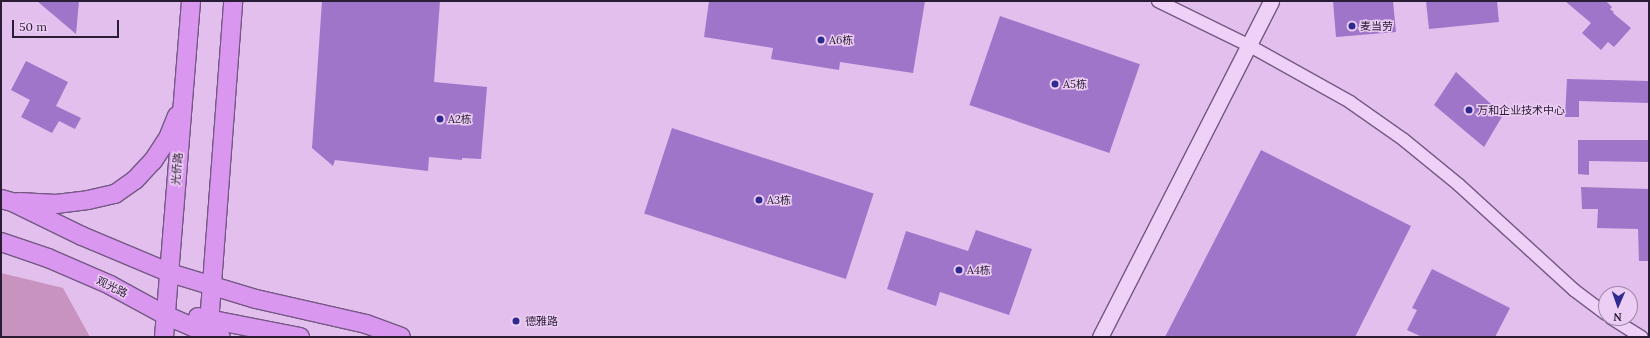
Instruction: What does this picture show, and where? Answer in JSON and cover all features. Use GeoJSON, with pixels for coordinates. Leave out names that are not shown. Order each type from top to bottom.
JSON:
{"type":"FeatureCollection","features":[{"type":"Feature","properties":{"kind":"main road","name":"光侨路"},"geometry":{"type":"LineString","coordinates":[[164,337],[191,1]]}},
{"type":"Feature","properties":{"kind":"main road"},"geometry":{"type":"LineString","coordinates":[[212,332],[212,287],[233,1]]}},
{"type":"Feature","properties":{"kind":"main road"},"geometry":{"type":"LineString","coordinates":[[6,200],[56,204],[88,200],[115,194],[135,180],[153,161],[168,138],[182,105]]}},
{"type":"Feature","properties":{"kind":"main road"},"geometry":{"type":"LineString","coordinates":[[6,200],[82,236],[170,273],[212,287],[366,324],[401,337]]}},
{"type":"Feature","properties":{"kind":"main road","name":"观光路"},"geometry":{"type":"LineString","coordinates":[[1,242],[48,258],[110,285],[165,315],[212,332],[300,337]]}},
{"type":"Feature","properties":{"kind":"street"},"geometry":{"type":"LineString","coordinates":[[1158,1],[1250,46],[1350,102],[1404,140],[1459,185],[1574,290],[1598,308]]}},
{"type":"Feature","properties":{"kind":"street"},"geometry":{"type":"LineString","coordinates":[[1100,337],[1250,46],[1271,1]]}},
{"type":"Feature","properties":{"kind":"street"},"geometry":{"type":"LineString","coordinates":[[1624,326],[1641,337]]}},
{"type":"Feature","properties":{"kind":"shaded area"},"geometry":{"type":"Polygon","coordinates":[[[1,273],[63,288],[90,337],[1,337],[1,273]]]}},
{"type":"Feature","properties":{"kind":"building"},"geometry":{"type":"Polygon","coordinates":[[[37,1],[79,1],[76,34],[37,1]]]}},
{"type":"Feature","properties":{"kind":"building"},"geometry":{"type":"Polygon","coordinates":[[[322,1],[440,1],[434,82],[487,87],[481,159],[462,158],[462,160],[429,157],[428,171],[335,160],[333,166],[312,148],[322,1]]]}},
{"type":"Feature","properties":{"kind":"building","name":"A6栋"},"geometry":{"type":"Polygon","coordinates":[[[709,1],[925,1],[913,73],[840,62],[839,70],[771,59],[773,48],[704,37],[709,1]]]}},
{"type":"Feature","properties":{"kind":"building"},"geometry":{"type":"Polygon","coordinates":[[[1333,1],[1393,1],[1396,32],[1336,37],[1333,1]]]}},
{"type":"Feature","properties":{"kind":"building"},"geometry":{"type":"Polygon","coordinates":[[[1426,1],[1497,1],[1499,22],[1429,29],[1426,1]]]}},
{"type":"Feature","properties":{"kind":"building"},"geometry":{"type":"Polygon","coordinates":[[[1565,1],[1606,1],[1612,7],[1610,9],[1614,12],[1613,13],[1631,28],[1614,47],[1608,42],[1601,50],[1582,33],[1591,23],[1565,1]]]}},
{"type":"Feature","properties":{"kind":"building","name":"A5栋"},"geometry":{"type":"Polygon","coordinates":[[[1000,16],[1140,64],[1109,153],[969,105],[1000,16]]]}},
{"type":"Feature","properties":{"kind":"building"},"geometry":{"type":"Polygon","coordinates":[[[26,61],[68,82],[56,106],[81,118],[75,129],[59,121],[52,133],[21,117],[30,100],[11,90],[26,61]]]}},
{"type":"Feature","properties":{"kind":"building","name":"万和企业技术中心"},"geometry":{"type":"Polygon","coordinates":[[[1456,72],[1503,115],[1484,147],[1434,105],[1456,72]]]}},
{"type":"Feature","properties":{"kind":"building"},"geometry":{"type":"Polygon","coordinates":[[[1567,79],[1649,81],[1649,103],[1579,101],[1579,117],[1565,117],[1567,79]]]}},
{"type":"Feature","properties":{"kind":"building","name":"A3栋"},"geometry":{"type":"Polygon","coordinates":[[[672,128],[874,194],[846,279],[644,214],[672,128]]]}},
{"type":"Feature","properties":{"kind":"building"},"geometry":{"type":"Polygon","coordinates":[[[1578,140],[1649,140],[1649,162],[1589,161],[1589,175],[1578,174],[1578,140]]]}},
{"type":"Feature","properties":{"kind":"building"},"geometry":{"type":"Polygon","coordinates":[[[1261,150],[1411,226],[1355,337],[1165,337],[1261,150]]]}},
{"type":"Feature","properties":{"kind":"building"},"geometry":{"type":"Polygon","coordinates":[[[1581,187],[1649,189],[1649,261],[1639,261],[1638,229],[1597,228],[1598,209],[1582,209],[1581,187]]]}},
{"type":"Feature","properties":{"kind":"building","name":"A4栋"},"geometry":{"type":"Polygon","coordinates":[[[976,230],[1032,249],[1009,315],[940,292],[936,306],[887,289],[906,231],[968,251],[976,230]]]}},
{"type":"Feature","properties":{"kind":"building"},"geometry":{"type":"Polygon","coordinates":[[[1432,269],[1510,308],[1495,337],[1422,337],[1407,330],[1417,310],[1412,308],[1432,269]]]}},
{"type":"Feature","properties":{"kind":"place","name":"麦当劳"},"geometry":{"type":"Point","coordinates":[1352,26]}},
{"type":"Feature","properties":{"kind":"place","name":"A6栋"},"geometry":{"type":"Point","coordinates":[821,40]}},
{"type":"Feature","properties":{"kind":"place","name":"A5栋"},"geometry":{"type":"Point","coordinates":[1055,84]}},
{"type":"Feature","properties":{"kind":"place","name":"万和企业技术中心"},"geometry":{"type":"Point","coordinates":[1469,110]}},
{"type":"Feature","properties":{"kind":"place","name":"A2栋"},"geometry":{"type":"Point","coordinates":[440,119]}},
{"type":"Feature","properties":{"kind":"place","name":"A3栋"},"geometry":{"type":"Point","coordinates":[759,200]}},
{"type":"Feature","properties":{"kind":"place","name":"A4栋"},"geometry":{"type":"Point","coordinates":[959,270]}},
{"type":"Feature","properties":{"kind":"place","name":"德雅路"},"geometry":{"type":"Point","coordinates":[516,321]}}]}
